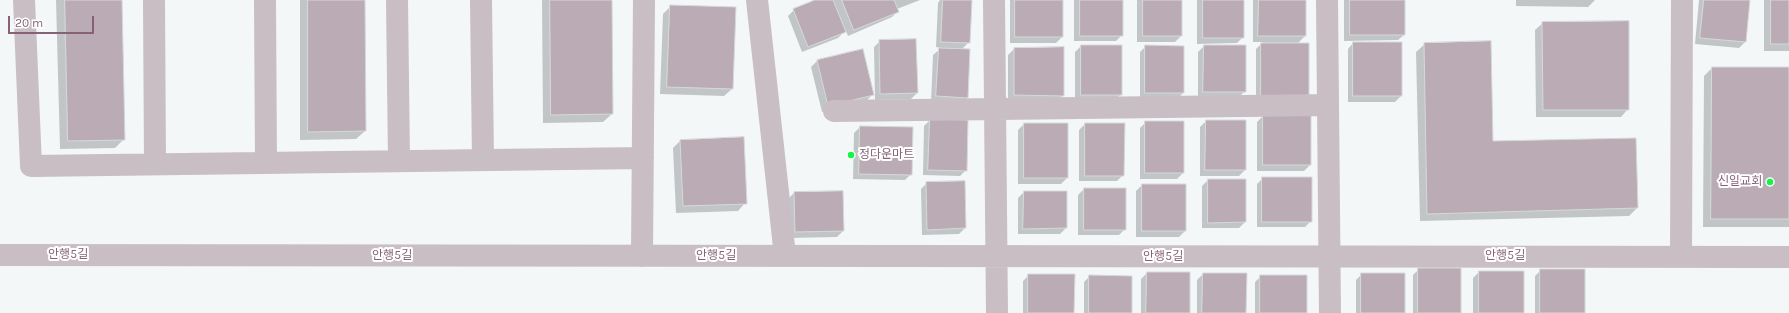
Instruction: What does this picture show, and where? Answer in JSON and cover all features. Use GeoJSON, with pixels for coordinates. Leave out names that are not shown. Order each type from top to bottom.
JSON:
{"type":"FeatureCollection","features":[{"type":"Feature","properties":{"kind":"street"},"geometry":{"type":"LineString","coordinates":[[24,0],[31,166],[643,158]]}},
{"type":"Feature","properties":{"kind":"street"},"geometry":{"type":"LineString","coordinates":[[154,0],[155,164]]}},
{"type":"Feature","properties":{"kind":"street"},"geometry":{"type":"LineString","coordinates":[[265,0],[266,163]]}},
{"type":"Feature","properties":{"kind":"street"},"geometry":{"type":"LineString","coordinates":[[398,0],[399,161]]}},
{"type":"Feature","properties":{"kind":"street"},"geometry":{"type":"LineString","coordinates":[[481,0],[483,160]]}},
{"type":"Feature","properties":{"kind":"street"},"geometry":{"type":"LineString","coordinates":[[642,256],[644,0]]}},
{"type":"Feature","properties":{"kind":"street"},"geometry":{"type":"LineString","coordinates":[[757,0],[785,256]]}},
{"type":"Feature","properties":{"kind":"street"},"geometry":{"type":"LineString","coordinates":[[994,0],[997,313]]}},
{"type":"Feature","properties":{"kind":"street"},"geometry":{"type":"LineString","coordinates":[[1326,0],[1330,313]]}},
{"type":"Feature","properties":{"kind":"street"},"geometry":{"type":"LineString","coordinates":[[1681,257],[1682,0]]}},
{"type":"Feature","properties":{"kind":"street"},"geometry":{"type":"LineString","coordinates":[[834,111],[1327,105]]}},
{"type":"Feature","properties":{"kind":"street","name":"안행5길"},"geometry":{"type":"LineString","coordinates":[[0,255],[1789,257]]}},
{"type":"Feature","properties":{"kind":"building"},"geometry":{"type":"Polygon","coordinates":[[[65,0],[122,0],[125,140],[68,141],[65,0]]]}},
{"type":"Feature","properties":{"kind":"building"},"geometry":{"type":"Polygon","coordinates":[[[308,0],[365,0],[366,131],[308,132],[308,0]]]}},
{"type":"Feature","properties":{"kind":"building"},"geometry":{"type":"Polygon","coordinates":[[[550,0],[612,0],[613,114],[551,115],[550,0]]]}},
{"type":"Feature","properties":{"kind":"building"},"geometry":{"type":"Polygon","coordinates":[[[815,0],[833,0],[846,32],[808,47],[793,9],[815,0]]]}},
{"type":"Feature","properties":{"kind":"building"},"geometry":{"type":"Polygon","coordinates":[[[842,0],[894,0],[899,12],[854,30],[842,0]]]}},
{"type":"Feature","properties":{"kind":"building"},"geometry":{"type":"Polygon","coordinates":[[[943,0],[972,0],[970,43],[941,42],[943,0]]]}},
{"type":"Feature","properties":{"kind":"building"},"geometry":{"type":"Polygon","coordinates":[[[1015,0],[1063,0],[1063,37],[1015,37],[1015,0]]]}},
{"type":"Feature","properties":{"kind":"building"},"geometry":{"type":"Polygon","coordinates":[[[1080,0],[1123,0],[1123,36],[1080,36],[1080,0]]]}},
{"type":"Feature","properties":{"kind":"building"},"geometry":{"type":"Polygon","coordinates":[[[1143,0],[1182,0],[1182,36],[1143,36],[1143,0]]]}},
{"type":"Feature","properties":{"kind":"building"},"geometry":{"type":"Polygon","coordinates":[[[1203,0],[1244,0],[1244,38],[1203,38],[1203,0]]]}},
{"type":"Feature","properties":{"kind":"building"},"geometry":{"type":"Polygon","coordinates":[[[1259,0],[1306,0],[1306,36],[1258,36],[1259,0]]]}},
{"type":"Feature","properties":{"kind":"building"},"geometry":{"type":"Polygon","coordinates":[[[1350,0],[1405,0],[1405,35],[1350,35],[1350,0]]]}},
{"type":"Feature","properties":{"kind":"building"},"geometry":{"type":"Polygon","coordinates":[[[1704,0],[1750,0],[1746,42],[1700,38],[1704,0]]]}},
{"type":"Feature","properties":{"kind":"building"},"geometry":{"type":"Polygon","coordinates":[[[1771,0],[1789,0],[1789,44],[1771,44],[1771,0]]]}},
{"type":"Feature","properties":{"kind":"building"},"geometry":{"type":"Polygon","coordinates":[[[670,5],[736,7],[733,89],[667,87],[670,5]]]}},
{"type":"Feature","properties":{"kind":"building"},"geometry":{"type":"Polygon","coordinates":[[[1629,21],[1629,110],[1543,110],[1542,22],[1629,21]]]}},
{"type":"Feature","properties":{"kind":"building"},"geometry":{"type":"Polygon","coordinates":[[[916,39],[918,93],[880,94],[879,40],[916,39]]]}},
{"type":"Feature","properties":{"kind":"building"},"geometry":{"type":"Polygon","coordinates":[[[1491,41],[1493,141],[1636,138],[1638,208],[1427,214],[1424,43],[1491,41]]]}},
{"type":"Feature","properties":{"kind":"building"},"geometry":{"type":"Polygon","coordinates":[[[1353,42],[1402,42],[1402,96],[1353,96],[1353,42]]]}},
{"type":"Feature","properties":{"kind":"building"},"geometry":{"type":"Polygon","coordinates":[[[1261,43],[1309,43],[1309,96],[1261,96],[1261,43]]]}},
{"type":"Feature","properties":{"kind":"building"},"geometry":{"type":"Polygon","coordinates":[[[1081,45],[1122,45],[1122,95],[1081,95],[1081,45]]]}},
{"type":"Feature","properties":{"kind":"building"},"geometry":{"type":"Polygon","coordinates":[[[1145,45],[1184,46],[1184,93],[1145,93],[1145,45]]]}},
{"type":"Feature","properties":{"kind":"building"},"geometry":{"type":"Polygon","coordinates":[[[1204,45],[1246,45],[1246,92],[1203,92],[1204,45]]]}},
{"type":"Feature","properties":{"kind":"building"},"geometry":{"type":"Polygon","coordinates":[[[1064,47],[1064,96],[1014,95],[1014,48],[1064,47]]]}},
{"type":"Feature","properties":{"kind":"building"},"geometry":{"type":"Polygon","coordinates":[[[939,48],[970,49],[968,98],[936,96],[939,48]]]}},
{"type":"Feature","properties":{"kind":"building"},"geometry":{"type":"Polygon","coordinates":[[[863,49],[874,95],[828,106],[817,60],[863,49]]]}},
{"type":"Feature","properties":{"kind":"building"},"geometry":{"type":"Polygon","coordinates":[[[1712,67],[1789,67],[1789,219],[1711,219],[1712,67]]]}},
{"type":"Feature","properties":{"kind":"building"},"geometry":{"type":"Polygon","coordinates":[[[1263,115],[1311,115],[1311,165],[1263,165],[1263,115]]]}},
{"type":"Feature","properties":{"kind":"building"},"geometry":{"type":"Polygon","coordinates":[[[930,119],[968,120],[967,171],[928,170],[930,119]]]}},
{"type":"Feature","properties":{"kind":"building"},"geometry":{"type":"Polygon","coordinates":[[[1206,120],[1246,120],[1246,170],[1205,170],[1206,120]]]}},
{"type":"Feature","properties":{"kind":"building"},"geometry":{"type":"Polygon","coordinates":[[[1145,121],[1184,121],[1184,173],[1145,173],[1145,121]]]}},
{"type":"Feature","properties":{"kind":"building"},"geometry":{"type":"Polygon","coordinates":[[[1024,123],[1068,123],[1068,178],[1024,178],[1024,123]]]}},
{"type":"Feature","properties":{"kind":"building"},"geometry":{"type":"Polygon","coordinates":[[[1085,123],[1125,123],[1124,176],[1085,176],[1085,123]]]}},
{"type":"Feature","properties":{"kind":"building"},"geometry":{"type":"Polygon","coordinates":[[[860,126],[913,127],[912,175],[859,174],[860,126]]]}},
{"type":"Feature","properties":{"kind":"building"},"geometry":{"type":"Polygon","coordinates":[[[744,137],[747,204],[683,206],[680,140],[744,137]]]}},
{"type":"Feature","properties":{"kind":"building"},"geometry":{"type":"Polygon","coordinates":[[[1262,177],[1312,177],[1312,222],[1262,222],[1262,177]]]}},
{"type":"Feature","properties":{"kind":"building"},"geometry":{"type":"Polygon","coordinates":[[[1208,179],[1246,179],[1246,222],[1208,223],[1208,179]]]}},
{"type":"Feature","properties":{"kind":"building"},"geometry":{"type":"Polygon","coordinates":[[[965,181],[966,228],[927,230],[926,182],[965,181]]]}},
{"type":"Feature","properties":{"kind":"building"},"geometry":{"type":"Polygon","coordinates":[[[1142,184],[1186,184],[1186,231],[1142,231],[1142,184]]]}},
{"type":"Feature","properties":{"kind":"building"},"geometry":{"type":"Polygon","coordinates":[[[1084,188],[1126,188],[1126,230],[1084,230],[1084,188]]]}},
{"type":"Feature","properties":{"kind":"building"},"geometry":{"type":"Polygon","coordinates":[[[843,191],[844,231],[795,232],[794,192],[843,191]]]}},
{"type":"Feature","properties":{"kind":"building"},"geometry":{"type":"Polygon","coordinates":[[[1024,191],[1067,191],[1067,228],[1023,229],[1024,191]]]}},
{"type":"Feature","properties":{"kind":"building"},"geometry":{"type":"Polygon","coordinates":[[[1418,268],[1461,268],[1461,313],[1418,313],[1418,268]]]}},
{"type":"Feature","properties":{"kind":"building"},"geometry":{"type":"Polygon","coordinates":[[[1540,269],[1585,269],[1585,313],[1540,313],[1540,269]]]}},
{"type":"Feature","properties":{"kind":"building"},"geometry":{"type":"Polygon","coordinates":[[[1479,271],[1524,271],[1524,313],[1479,313],[1479,271]]]}},
{"type":"Feature","properties":{"kind":"building"},"geometry":{"type":"Polygon","coordinates":[[[1147,272],[1190,272],[1190,313],[1146,313],[1147,272]]]}},
{"type":"Feature","properties":{"kind":"building"},"geometry":{"type":"Polygon","coordinates":[[[1203,273],[1247,273],[1246,313],[1202,313],[1203,273]]]}},
{"type":"Feature","properties":{"kind":"building"},"geometry":{"type":"Polygon","coordinates":[[[1361,273],[1405,273],[1405,313],[1361,313],[1361,273]]]}},
{"type":"Feature","properties":{"kind":"building"},"geometry":{"type":"Polygon","coordinates":[[[1028,274],[1075,274],[1074,313],[1028,313],[1028,274]]]}},
{"type":"Feature","properties":{"kind":"building"},"geometry":{"type":"Polygon","coordinates":[[[1089,275],[1132,276],[1132,313],[1089,313],[1089,275]]]}},
{"type":"Feature","properties":{"kind":"building"},"geometry":{"type":"Polygon","coordinates":[[[1260,275],[1307,275],[1307,313],[1260,313],[1260,275]]]}},
{"type":"Feature","properties":{"kind":"place","name":"정다운마트"},"geometry":{"type":"Point","coordinates":[851,155]}},
{"type":"Feature","properties":{"kind":"place","name":"신일교회"},"geometry":{"type":"Point","coordinates":[1770,182]}}]}
